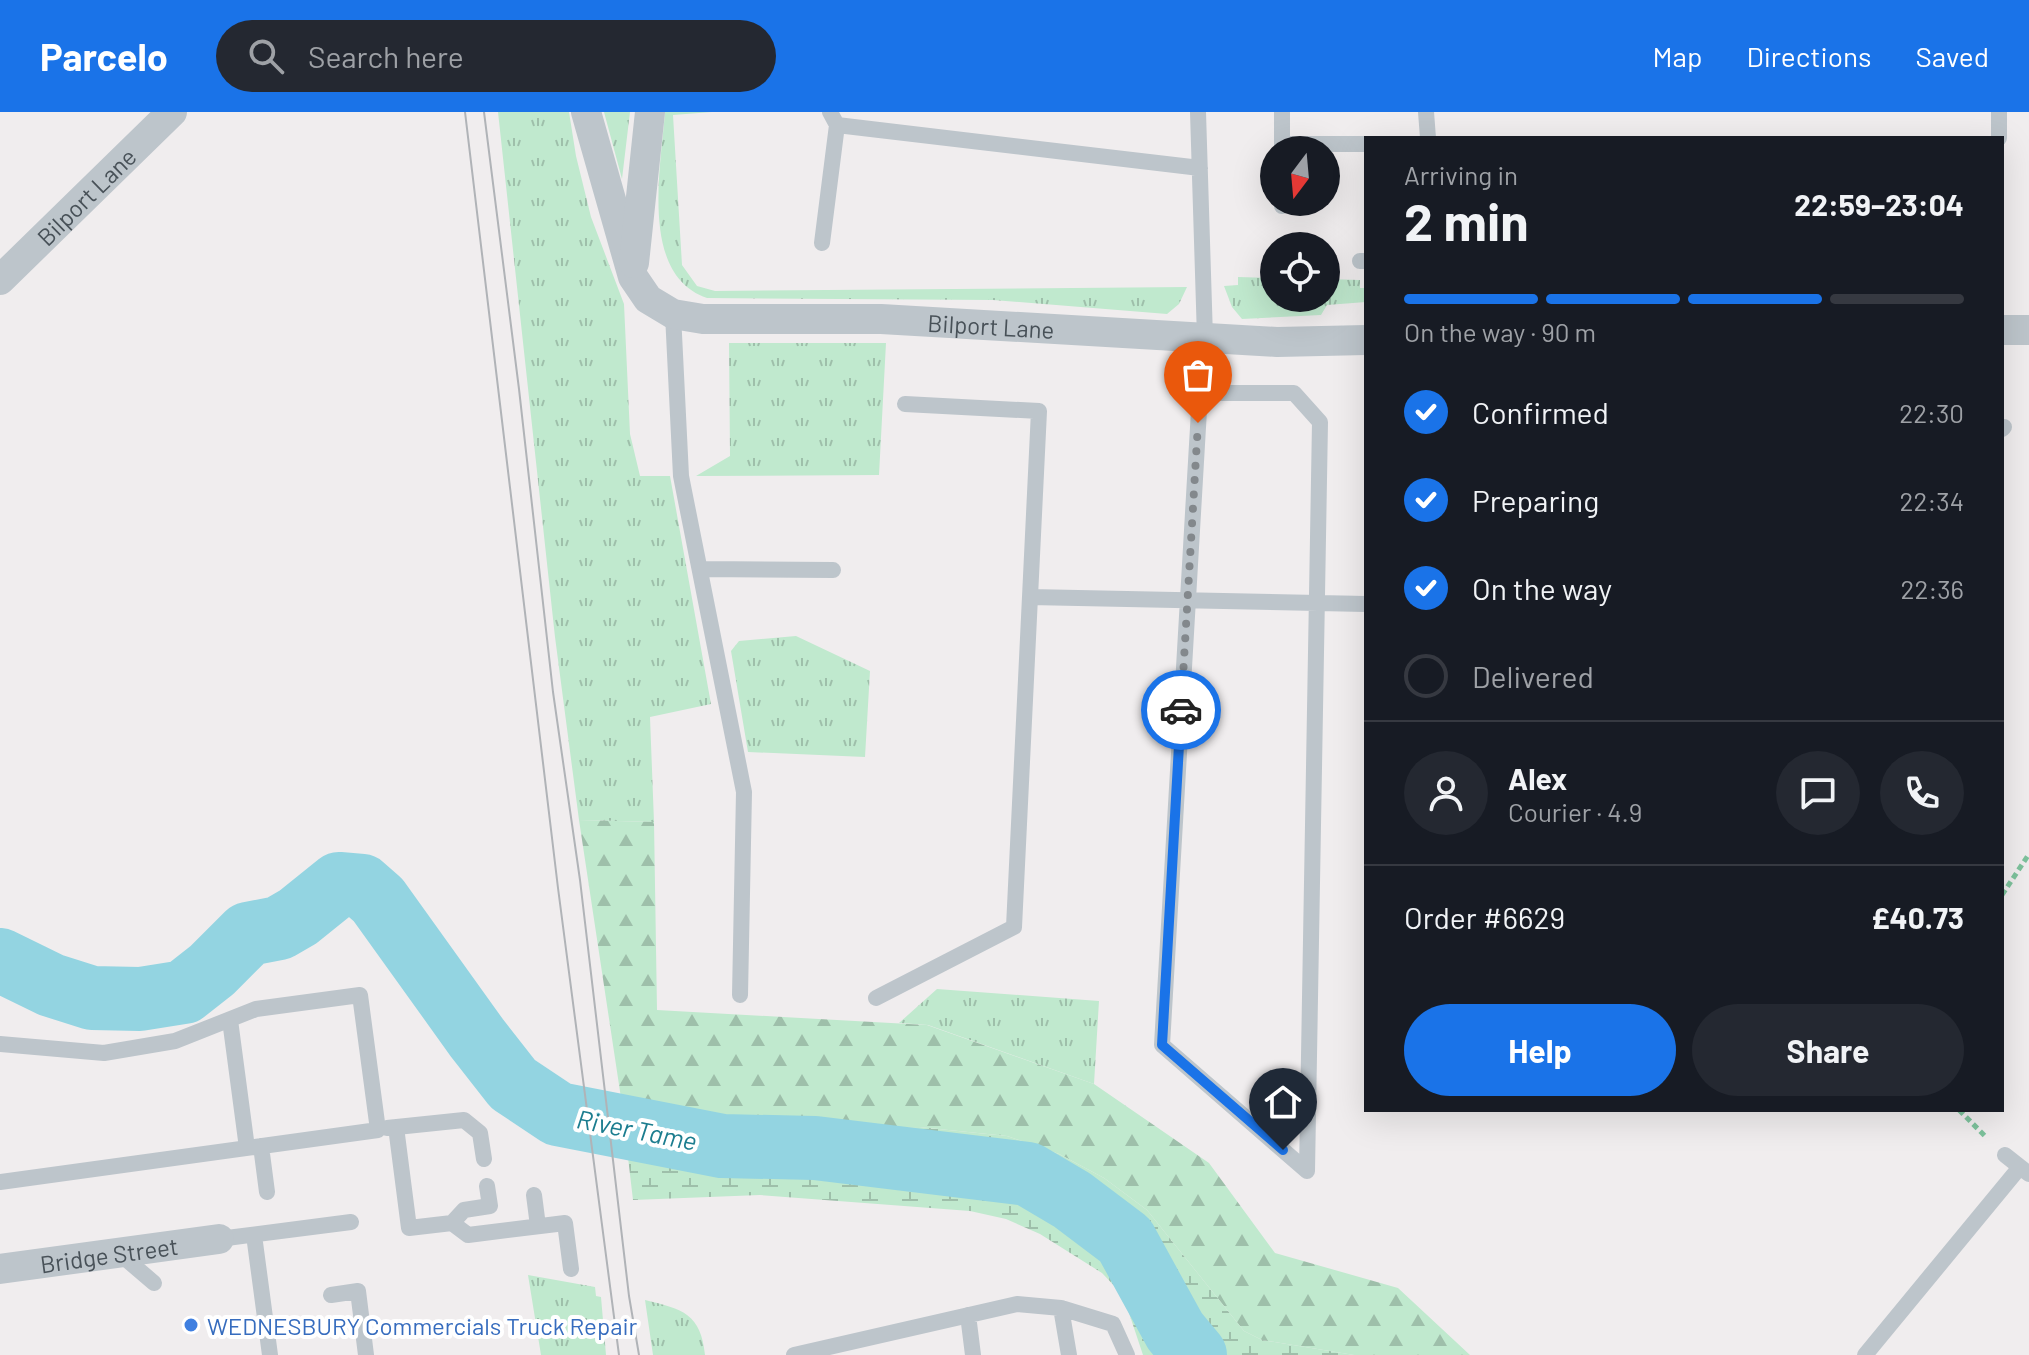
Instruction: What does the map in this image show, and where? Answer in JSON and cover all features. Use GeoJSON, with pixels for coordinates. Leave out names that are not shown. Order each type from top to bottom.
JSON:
{"type":"FeatureCollection","features":[{"type":"Feature","properties":{"kind":"street","name":"Bilport Lane"},"geometry":{"type":"LineString","coordinates":[[0,280],[172,112]]}},
{"type":"Feature","properties":{"kind":"street"},"geometry":{"type":"LineString","coordinates":[[586,112],[633,277],[648,299],[673,314]]}},
{"type":"Feature","properties":{"kind":"street"},"geometry":{"type":"LineString","coordinates":[[633,277],[650,112]]}},
{"type":"Feature","properties":{"kind":"street","name":"Bilport Lane"},"geometry":{"type":"LineString","coordinates":[[673,314],[703,319],[881,319],[1277,342],[1364,340]]}},
{"type":"Feature","properties":{"kind":"street"},"geometry":{"type":"LineString","coordinates":[[2004,330],[2029,330]]}},
{"type":"Feature","properties":{"kind":"street","name":"Bridge Street"},"geometry":{"type":"LineString","coordinates":[[0,1269],[219,1239]]}},
{"type":"Feature","properties":{"kind":"lane"},"geometry":{"type":"LineString","coordinates":[[1198,112],[1205,338]]}},
{"type":"Feature","properties":{"kind":"lane"},"geometry":{"type":"LineString","coordinates":[[1282,112],[1282,136]]}},
{"type":"Feature","properties":{"kind":"lane"},"geometry":{"type":"LineString","coordinates":[[1426,112],[1428,136]]}},
{"type":"Feature","properties":{"kind":"lane"},"geometry":{"type":"LineString","coordinates":[[1999,112],[1999,136]]}},
{"type":"Feature","properties":{"kind":"lane"},"geometry":{"type":"LineString","coordinates":[[822,243],[834,118],[1200,168]]}},
{"type":"Feature","properties":{"kind":"lane"},"geometry":{"type":"LineString","coordinates":[[1340,145],[1364,144]]}},
{"type":"Feature","properties":{"kind":"lane"},"geometry":{"type":"LineString","coordinates":[[673,314],[681,476],[744,792],[740,995]]}},
{"type":"Feature","properties":{"kind":"lane"},"geometry":{"type":"LineString","coordinates":[[1200,393],[1294,393],[1320,422],[1307,1171],[1162,1045],[1187,601],[1200,393]]}},
{"type":"Feature","properties":{"kind":"lane"},"geometry":{"type":"LineString","coordinates":[[876,998],[1014,927],[1039,411],[905,404]]}},
{"type":"Feature","properties":{"kind":"lane"},"geometry":{"type":"LineString","coordinates":[[700,569],[833,570]]}},
{"type":"Feature","properties":{"kind":"lane"},"geometry":{"type":"LineString","coordinates":[[1030,597],[1364,604]]}},
{"type":"Feature","properties":{"kind":"lane"},"geometry":{"type":"LineString","coordinates":[[0,1044],[104,1053],[175,1041],[256,1009],[360,995],[378,1130]]}},
{"type":"Feature","properties":{"kind":"lane"},"geometry":{"type":"LineString","coordinates":[[230,1020],[254,1147],[267,1192]]}},
{"type":"Feature","properties":{"kind":"lane"},"geometry":{"type":"LineString","coordinates":[[0,1182],[464,1120],[480,1133],[484,1159]]}},
{"type":"Feature","properties":{"kind":"lane"},"geometry":{"type":"LineString","coordinates":[[396,1127],[409,1228],[452,1223],[464,1210],[490,1206],[487,1186]]}},
{"type":"Feature","properties":{"kind":"lane"},"geometry":{"type":"LineString","coordinates":[[1865,1355],[2024,1170],[2005,1155]]}},
{"type":"Feature","properties":{"kind":"lane"},"geometry":{"type":"LineString","coordinates":[[534,1195],[538,1226]]}},
{"type":"Feature","properties":{"kind":"lane"},"geometry":{"type":"LineString","coordinates":[[219,1239],[351,1222]]}},
{"type":"Feature","properties":{"kind":"lane"},"geometry":{"type":"LineString","coordinates":[[452,1223],[468,1235],[565,1223],[571,1269]]}},
{"type":"Feature","properties":{"kind":"lane"},"geometry":{"type":"LineString","coordinates":[[254,1235],[270,1355]]}},
{"type":"Feature","properties":{"kind":"lane"},"geometry":{"type":"LineString","coordinates":[[119,1253],[154,1283]]}},
{"type":"Feature","properties":{"kind":"lane"},"geometry":{"type":"LineString","coordinates":[[331,1295],[358,1291],[366,1355]]}},
{"type":"Feature","properties":{"kind":"lane"},"geometry":{"type":"LineString","coordinates":[[794,1355],[1017,1304],[1061,1308],[1113,1324],[1127,1355]]}},
{"type":"Feature","properties":{"kind":"lane"},"geometry":{"type":"LineString","coordinates":[[1061,1308],[1069,1355]]}},
{"type":"Feature","properties":{"kind":"lane"},"geometry":{"type":"LineString","coordinates":[[968,1315],[973,1355]]}},
{"type":"Feature","properties":{"kind":"path"},"geometry":{"type":"LineString","coordinates":[[2004,892],[2029,854]]}},
{"type":"Feature","properties":{"kind":"path"},"geometry":{"type":"LineString","coordinates":[[1961,1112],[2005,1155]]}},
{"type":"Feature","properties":{"kind":"green space"},"geometry":{"type":"Polygon","coordinates":[[[498,112],[569,112],[591,217],[624,304],[630,434],[640,476],[670,476],[711,704],[650,717],[654,822],[579,820],[555,637],[498,112]]]}},
{"type":"Feature","properties":{"kind":"green space"},"geometry":{"type":"Polygon","coordinates":[[[604,112],[630,112],[622,179],[604,112]]]}},
{"type":"Feature","properties":{"kind":"green space"},"geometry":{"type":"Polygon","coordinates":[[[665,112],[712,112],[673,115],[682,265],[697,286],[715,291],[1187,287],[1179,304],[1167,314],[993,300],[707,298],[686,286],[671,267],[663,244],[659,189],[665,112]]]}},
{"type":"Feature","properties":{"kind":"green space"},"geometry":{"type":"Polygon","coordinates":[[[1238,277],[1260,278],[1260,312],[1323,312],[1321,315],[1242,319],[1232,307],[1224,286],[1238,285],[1238,277]]]}},
{"type":"Feature","properties":{"kind":"green space"},"geometry":{"type":"Polygon","coordinates":[[[1340,279],[1360,280],[1360,288],[1364,288],[1364,302],[1340,304],[1340,279]]]}},
{"type":"Feature","properties":{"kind":"green space"},"geometry":{"type":"Polygon","coordinates":[[[729,343],[886,343],[879,475],[696,476],[730,456],[729,343]]]}},
{"type":"Feature","properties":{"kind":"green space"},"geometry":{"type":"Polygon","coordinates":[[[796,636],[870,671],[865,757],[748,752],[731,651],[739,641],[796,636]]]}},
{"type":"Feature","properties":{"kind":"green space"},"geometry":{"type":"Polygon","coordinates":[[[579,820],[654,822],[657,1010],[927,1025],[1094,1084],[1209,1163],[1275,1253],[1398,1288],[1470,1355],[1354,1355],[1262,1340],[1244,1331],[1147,1210],[1104,1178],[1059,1154],[1007,1136],[919,1127],[852,1128],[808,1119],[759,1120],[621,1098],[579,820]]]}},
{"type":"Feature","properties":{"kind":"green space"},"geometry":{"type":"Polygon","coordinates":[[[937,989],[1099,1001],[1094,1084],[928,1025],[899,1023],[937,989]]]}},
{"type":"Feature","properties":{"kind":"green space"},"geometry":{"type":"Polygon","coordinates":[[[621,1098],[759,1120],[808,1119],[852,1128],[919,1127],[1007,1136],[1059,1154],[1104,1178],[1147,1210],[1244,1331],[1262,1340],[1354,1355],[1143,1355],[1123,1295],[1102,1273],[1040,1234],[1006,1219],[970,1211],[760,1195],[633,1200],[621,1098]]]}},
{"type":"Feature","properties":{"kind":"green space"},"geometry":{"type":"Polygon","coordinates":[[[528,1275],[595,1287],[596,1296],[601,1297],[606,1355],[541,1355],[528,1275]]]}},
{"type":"Feature","properties":{"kind":"green space"},"geometry":{"type":"Polygon","coordinates":[[[645,1300],[688,1316],[699,1330],[705,1355],[653,1355],[645,1300]]]}},
{"type":"Feature","properties":{"kind":"waterway","name":"River Tame"},"geometry":{"type":"LineString","coordinates":[[0,960],[51,985],[92,998],[140,999],[184,992],[212,970],[248,934],[279,928],[339,884],[362,886],[378,900],[513,1084],[558,1114],[722,1146],[815,1148],[1028,1174],[1072,1200],[1125,1240],[1175,1331],[1195,1355]]}},
{"type":"Feature","properties":{"kind":"tram line"},"geometry":{"type":"LineString","coordinates":[[465,112],[558,888],[619,1355]]}},
{"type":"Feature","properties":{"kind":"tram line"},"geometry":{"type":"LineString","coordinates":[[484,112],[553,692],[580,880],[629,1296],[639,1355]]}},
{"type":"Feature","properties":{"kind":"way so far"},"geometry":{"type":"LineString","coordinates":[[1181,710],[1198,423]]}},
{"type":"Feature","properties":{"kind":"place","name":"WEDNESBURY Commercials Truck Repair"},"geometry":{"type":"Point","coordinates":[191,1325]}},
{"type":"Feature","properties":{"kind":"route"},"geometry":{"type":"LineString","coordinates":[[1181,710],[1162,1045],[1283,1150]]}}]}
